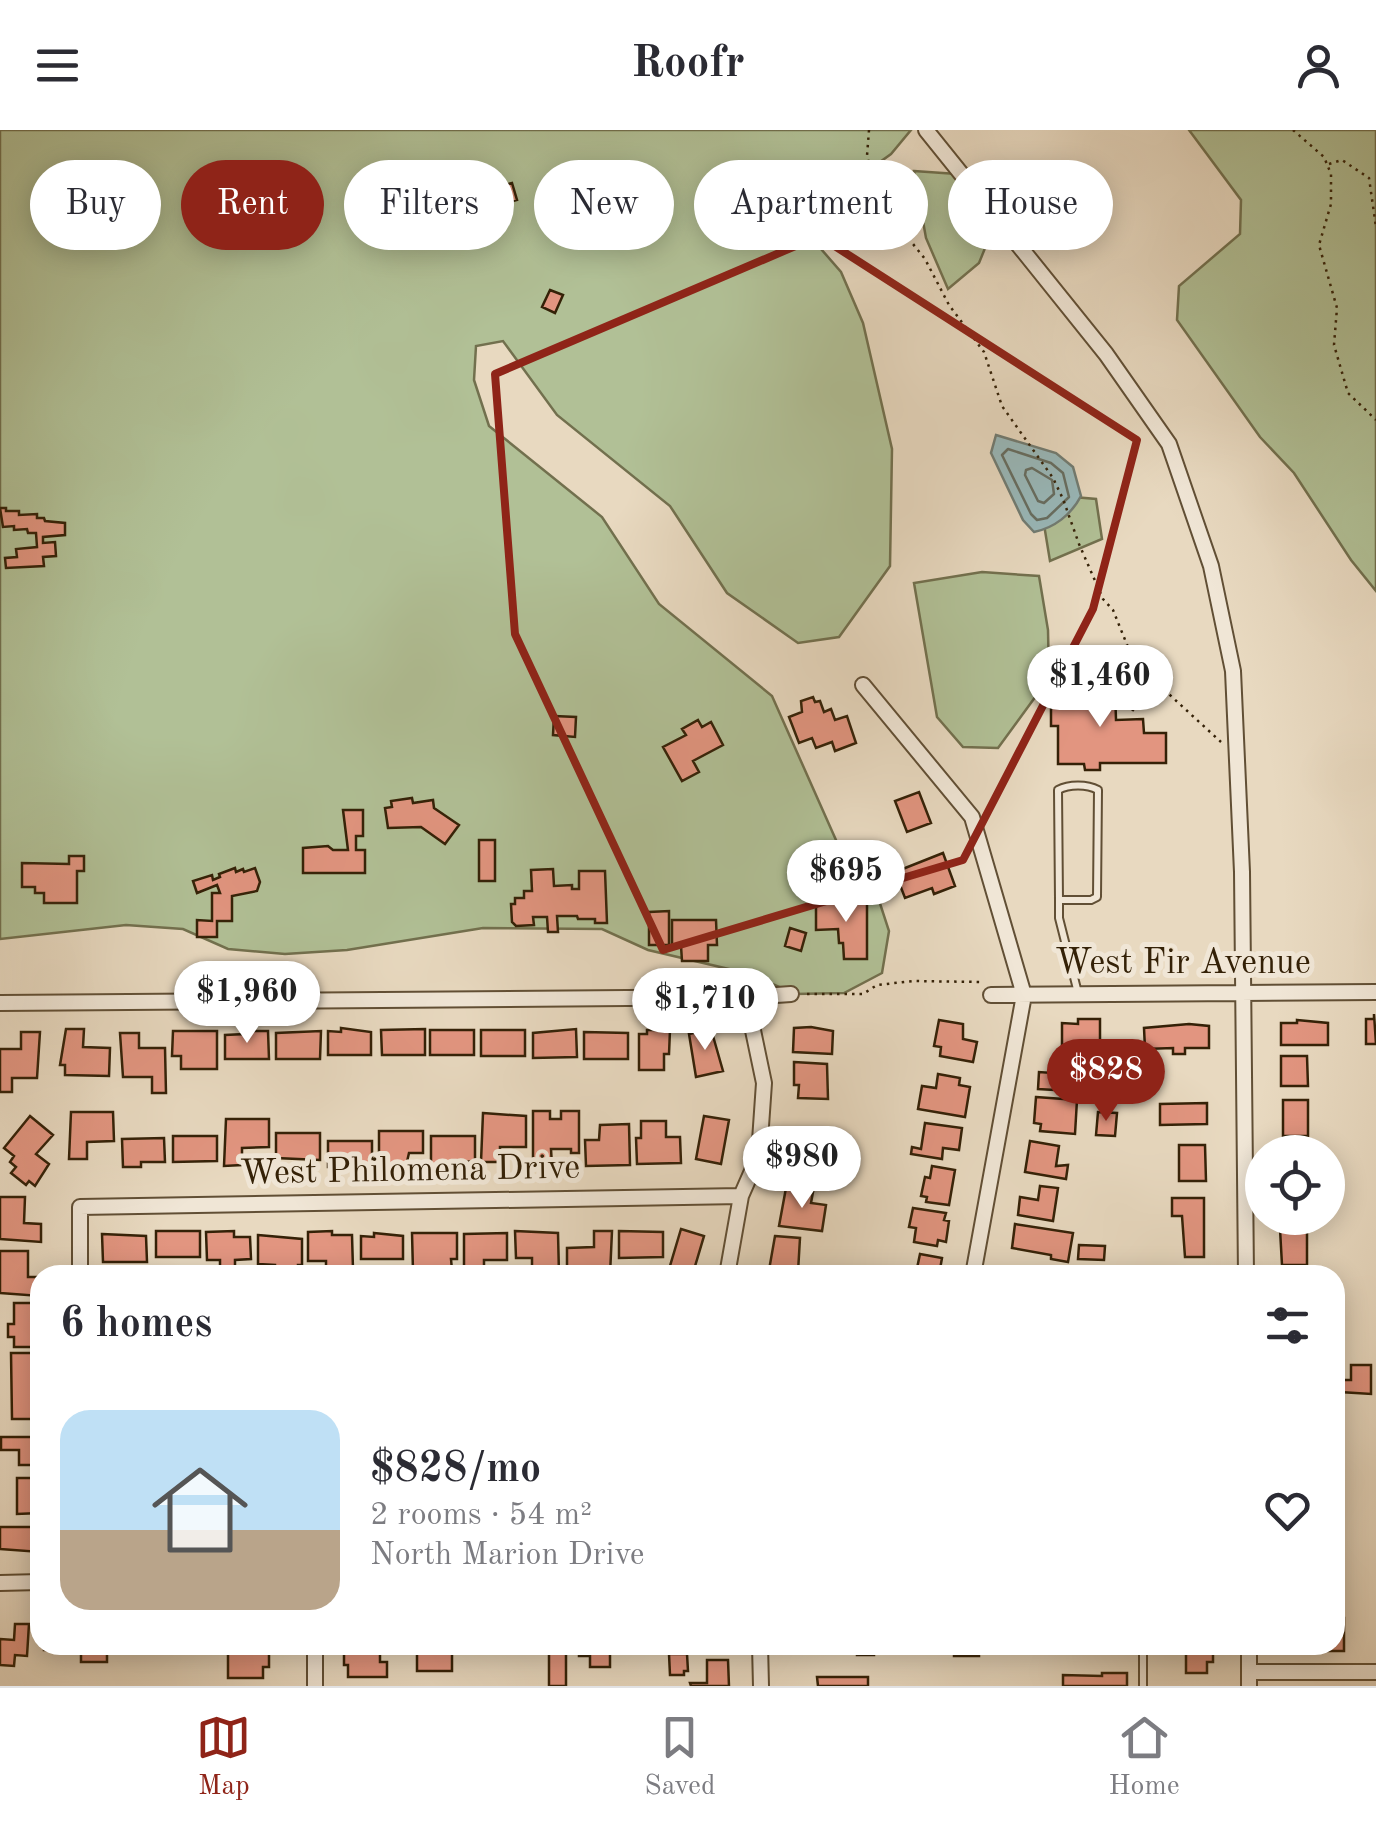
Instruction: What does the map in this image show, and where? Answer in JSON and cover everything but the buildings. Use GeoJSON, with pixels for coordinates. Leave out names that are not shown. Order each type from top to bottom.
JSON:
{"type":"FeatureCollection","features":[{"type":"Feature","properties":{"kind":"street"},"geometry":{"type":"LineString","coordinates":[[926,130],[1106,354],[1169,444],[1211,566],[1233,670],[1246,1265]]}},
{"type":"Feature","properties":{"kind":"street"},"geometry":{"type":"LineString","coordinates":[[862,685],[972,817],[1024,995],[975,1265]]}},
{"type":"Feature","properties":{"kind":"street","name":"West Fir Avenue"},"geometry":{"type":"LineString","coordinates":[[990,995],[1376,992]]}},
{"type":"Feature","properties":{"kind":"street"},"geometry":{"type":"LineString","coordinates":[[0,1003],[791,994]]}},
{"type":"Feature","properties":{"kind":"street"},"geometry":{"type":"LineString","coordinates":[[728,1265],[741,1196],[759,1154],[764,1083],[746,997]]}},
{"type":"Feature","properties":{"kind":"street","name":"West Philomena Drive"},"geometry":{"type":"LineString","coordinates":[[80,1265],[80,1207],[741,1196]]}},
{"type":"Feature","properties":{"kind":"street"},"geometry":{"type":"LineString","coordinates":[[0,1583],[30,1582]]}},
{"type":"Feature","properties":{"kind":"street"},"geometry":{"type":"LineString","coordinates":[[315,1655],[315,1686]]}},
{"type":"Feature","properties":{"kind":"street"},"geometry":{"type":"LineString","coordinates":[[760,1655],[761,1686]]}},
{"type":"Feature","properties":{"kind":"street"},"geometry":{"type":"LineString","coordinates":[[1249,1679],[1376,1672]]}},
{"type":"Feature","properties":{"kind":"lane"},"geometry":{"type":"LineString","coordinates":[[1059,900],[1097,897],[1098,790],[1092,786],[1065,786],[1058,790],[1059,918],[1078,994]]}},
{"type":"Feature","properties":{"kind":"lane"},"geometry":{"type":"LineString","coordinates":[[1143,1655],[1143,1686]]}},
{"type":"Feature","properties":{"kind":"path"},"geometry":{"type":"LineString","coordinates":[[869,130],[868,156],[881,204],[924,259],[949,305],[984,352],[1002,406],[1053,478],[1134,662],[1237,757]]}},
{"type":"Feature","properties":{"kind":"path"},"geometry":{"type":"LineString","coordinates":[[1293,130],[1328,164],[1331,204],[1319,245],[1335,296],[1334,344],[1348,393],[1376,420]]}},
{"type":"Feature","properties":{"kind":"path"},"geometry":{"type":"LineString","coordinates":[[1328,164],[1342,160],[1369,178],[1376,226]]}},
{"type":"Feature","properties":{"kind":"path"},"geometry":{"type":"LineString","coordinates":[[791,994],[863,994],[878,984],[912,981],[987,982],[990,995]]}},
{"type":"Feature","properties":{"kind":"highlighted area"},"geometry":{"type":"Polygon","coordinates":[[[819,236],[1137,440],[1093,609],[963,860],[663,950],[515,634],[495,374],[819,236]]]}},
{"type":"Feature","properties":{"kind":"green space"},"geometry":{"type":"Polygon","coordinates":[[[0,130],[911,130],[883,160],[694,160],[694,250],[822,250],[841,272],[863,323],[892,449],[890,566],[839,637],[798,643],[727,593],[670,506],[557,415],[503,341],[476,346],[474,380],[489,426],[602,517],[659,604],[772,696],[840,849],[874,885],[889,931],[882,973],[844,993],[795,994],[750,974],[648,950],[602,929],[483,928],[347,950],[285,954],[228,949],[183,929],[126,925],[0,939],[0,130]]]}},
{"type":"Feature","properties":{"kind":"green space"},"geometry":{"type":"Polygon","coordinates":[[[1189,130],[1376,130],[1376,591],[1294,473],[1260,437],[1177,320],[1179,286],[1240,234],[1241,200],[1189,130]]]}},
{"type":"Feature","properties":{"kind":"green space"},"geometry":{"type":"Polygon","coordinates":[[[928,172],[948,173],[948,250],[984,250],[979,263],[948,289],[928,243],[928,172]]]}},
{"type":"Feature","properties":{"kind":"green space"},"geometry":{"type":"Polygon","coordinates":[[[1039,494],[1096,499],[1102,539],[1050,561],[1039,494]]]}},
{"type":"Feature","properties":{"kind":"green space"},"geometry":{"type":"Polygon","coordinates":[[[982,572],[1039,576],[1048,630],[1049,678],[998,748],[963,747],[937,717],[914,583],[982,572]]]}},
{"type":"Feature","properties":{"kind":"water"},"geometry":{"type":"Polygon","coordinates":[[[996,435],[1056,453],[1073,467],[1081,496],[1061,520],[1034,532],[1023,520],[991,453],[996,435]]]}}]}
